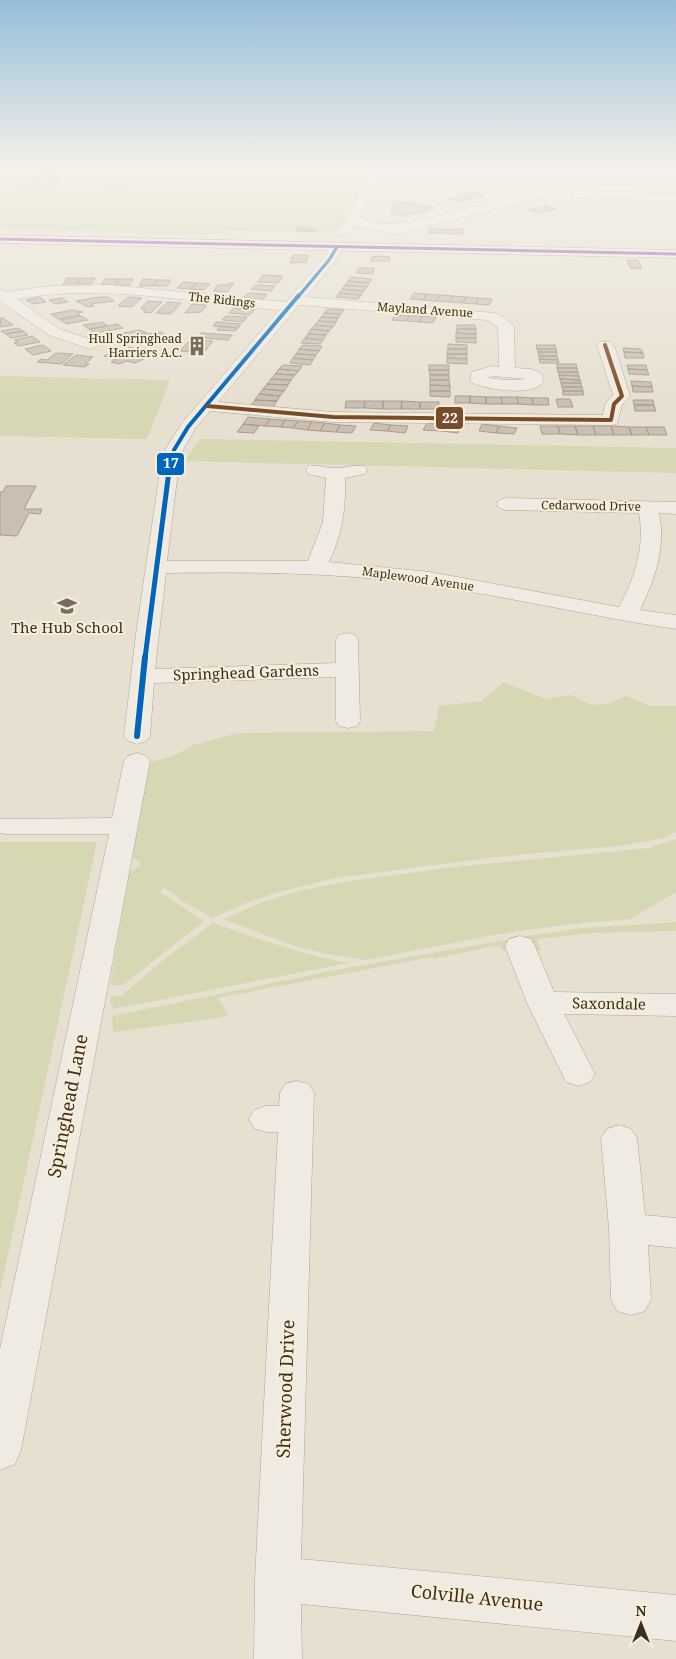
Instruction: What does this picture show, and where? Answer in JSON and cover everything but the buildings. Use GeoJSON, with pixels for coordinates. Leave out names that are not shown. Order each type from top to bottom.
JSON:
{"type":"FeatureCollection","features":[{"type":"Feature","properties":{"kind":"street","name":"Springhead Lane"},"geometry":{"type":"LineString","coordinates":[[0,1450],[124,826],[137,748],[147,634],[171,459],[188,428],[330,260],[333,248]]}},
{"type":"Feature","properties":{"kind":"street"},"geometry":{"type":"LineString","coordinates":[[540,248],[676,254]]}},
{"type":"Feature","properties":{"kind":"street","name":"The Ridings"},"geometry":{"type":"LineString","coordinates":[[2,296],[50,290],[139,292],[293,304]]}},
{"type":"Feature","properties":{"kind":"street","name":"The Ridings"},"geometry":{"type":"LineString","coordinates":[[2,296],[49,329],[86,347],[110,342]]}},
{"type":"Feature","properties":{"kind":"street","name":"Mayland Avenue"},"geometry":{"type":"LineString","coordinates":[[293,304],[490,316],[500,320],[506,326],[507,371]]}},
{"type":"Feature","properties":{"kind":"street"},"geometry":{"type":"LineString","coordinates":[[207,406],[333,417],[611,420],[614,404],[622,396],[605,345]]}},
{"type":"Feature","properties":{"kind":"street"},"geometry":{"type":"LineString","coordinates":[[315,470],[335,474],[358,470]]}},
{"type":"Feature","properties":{"kind":"street"},"geometry":{"type":"LineString","coordinates":[[316,567],[330,540],[335,511],[335,474]]}},
{"type":"Feature","properties":{"kind":"street","name":"Cedarwood Drive"},"geometry":{"type":"LineString","coordinates":[[504,484],[507,513],[648,507],[676,508]]}},
{"type":"Feature","properties":{"kind":"street"},"geometry":{"type":"LineString","coordinates":[[626,615],[639,591],[652,547],[652,526],[648,507]]}},
{"type":"Feature","properties":{"kind":"street","name":"Maplewood Avenue"},"geometry":{"type":"LineString","coordinates":[[157,567],[316,567],[393,574],[464,584],[626,615],[676,622]]}},
{"type":"Feature","properties":{"kind":"street"},"geometry":{"type":"LineString","coordinates":[[347,640],[348,720]]}},
{"type":"Feature","properties":{"kind":"street","name":"Springhead Gardens"},"geometry":{"type":"LineString","coordinates":[[144,676],[348,670]]}},
{"type":"Feature","properties":{"kind":"street"},"geometry":{"type":"LineString","coordinates":[[6,826],[124,826]]}},
{"type":"Feature","properties":{"kind":"street","name":"Saxondale"},"geometry":{"type":"LineString","coordinates":[[520,946],[543,1003],[578,1074]]}},
{"type":"Feature","properties":{"kind":"street","name":"Saxondale"},"geometry":{"type":"LineString","coordinates":[[543,1003],[676,1005]]}},
{"type":"Feature","properties":{"kind":"street","name":"Sherwood Drive"},"geometry":{"type":"LineString","coordinates":[[278,1659],[287,1110]]}},
{"type":"Feature","properties":{"kind":"street"},"geometry":{"type":"LineString","coordinates":[[619,1138],[628,1228],[631,1299]]}},
{"type":"Feature","properties":{"kind":"street"},"geometry":{"type":"LineString","coordinates":[[628,1228],[676,1233]]}},
{"type":"Feature","properties":{"kind":"street","name":"Colville Avenue"},"geometry":{"type":"LineString","coordinates":[[278,1579],[676,1618]]}},
{"type":"Feature","properties":{"kind":"green space"},"geometry":{"type":"Polygon","coordinates":[[[0,376],[170,380],[147,439],[0,436],[0,376]]]}},
{"type":"Feature","properties":{"kind":"green space"},"geometry":{"type":"Polygon","coordinates":[[[201,439],[676,448],[676,473],[187,461],[187,457],[201,439]]]}},
{"type":"Feature","properties":{"kind":"green space"},"geometry":{"type":"Polygon","coordinates":[[[504,682],[545,699],[571,695],[592,705],[610,703],[626,696],[651,706],[676,706],[676,832],[664,838],[620,846],[504,856],[335,878],[275,893],[243,904],[213,918],[184,902],[164,887],[160,892],[204,921],[123,985],[110,985],[129,874],[141,864],[126,851],[143,764],[174,756],[193,745],[238,733],[434,731],[439,706],[481,701],[504,682]]]}},
{"type":"Feature","properties":{"kind":"green space"},"geometry":{"type":"Polygon","coordinates":[[[676,839],[676,892],[630,919],[563,925],[493,935],[366,960],[294,946],[223,919],[263,902],[303,890],[357,880],[455,867],[649,848],[676,839]]]}},
{"type":"Feature","properties":{"kind":"green space"},"geometry":{"type":"Polygon","coordinates":[[[0,842],[97,842],[0,1292],[0,842]]]}},
{"type":"Feature","properties":{"kind":"green space"},"geometry":{"type":"Polygon","coordinates":[[[676,922],[676,931],[595,933],[537,939],[541,951],[528,952],[521,937],[582,928],[676,922]]]}},
{"type":"Feature","properties":{"kind":"green space"},"geometry":{"type":"Polygon","coordinates":[[[213,923],[296,951],[348,963],[113,1009],[113,1005],[110,1004],[111,996],[121,996],[167,957],[213,923]]]}},
{"type":"Feature","properties":{"kind":"green space"},"geometry":{"type":"Polygon","coordinates":[[[511,939],[517,949],[503,951],[499,945],[434,959],[432,957],[218,998],[229,1015],[213,1019],[113,1032],[112,1016],[341,969],[511,939]]]}},
{"type":"Feature","properties":{"kind":"transit line","name":"17"},"geometry":{"type":"LineString","coordinates":[[137,736],[147,634],[169,471],[174,450],[188,427],[329,260],[336,248]]}},
{"type":"Feature","properties":{"kind":"transit line"},"geometry":{"type":"LineString","coordinates":[[425,248],[676,254]]}},
{"type":"Feature","properties":{"kind":"transit line","name":"22"},"geometry":{"type":"LineString","coordinates":[[207,406],[333,417],[611,420],[614,404],[622,396],[605,345]]}},
{"type":"Feature","properties":{"kind":"place","name":"Hull Springhead Harriers A.C."},"geometry":{"type":"Point","coordinates":[197,346]}},
{"type":"Feature","properties":{"kind":"place","name":"The Hub School"},"geometry":{"type":"Point","coordinates":[67,606]}}]}
